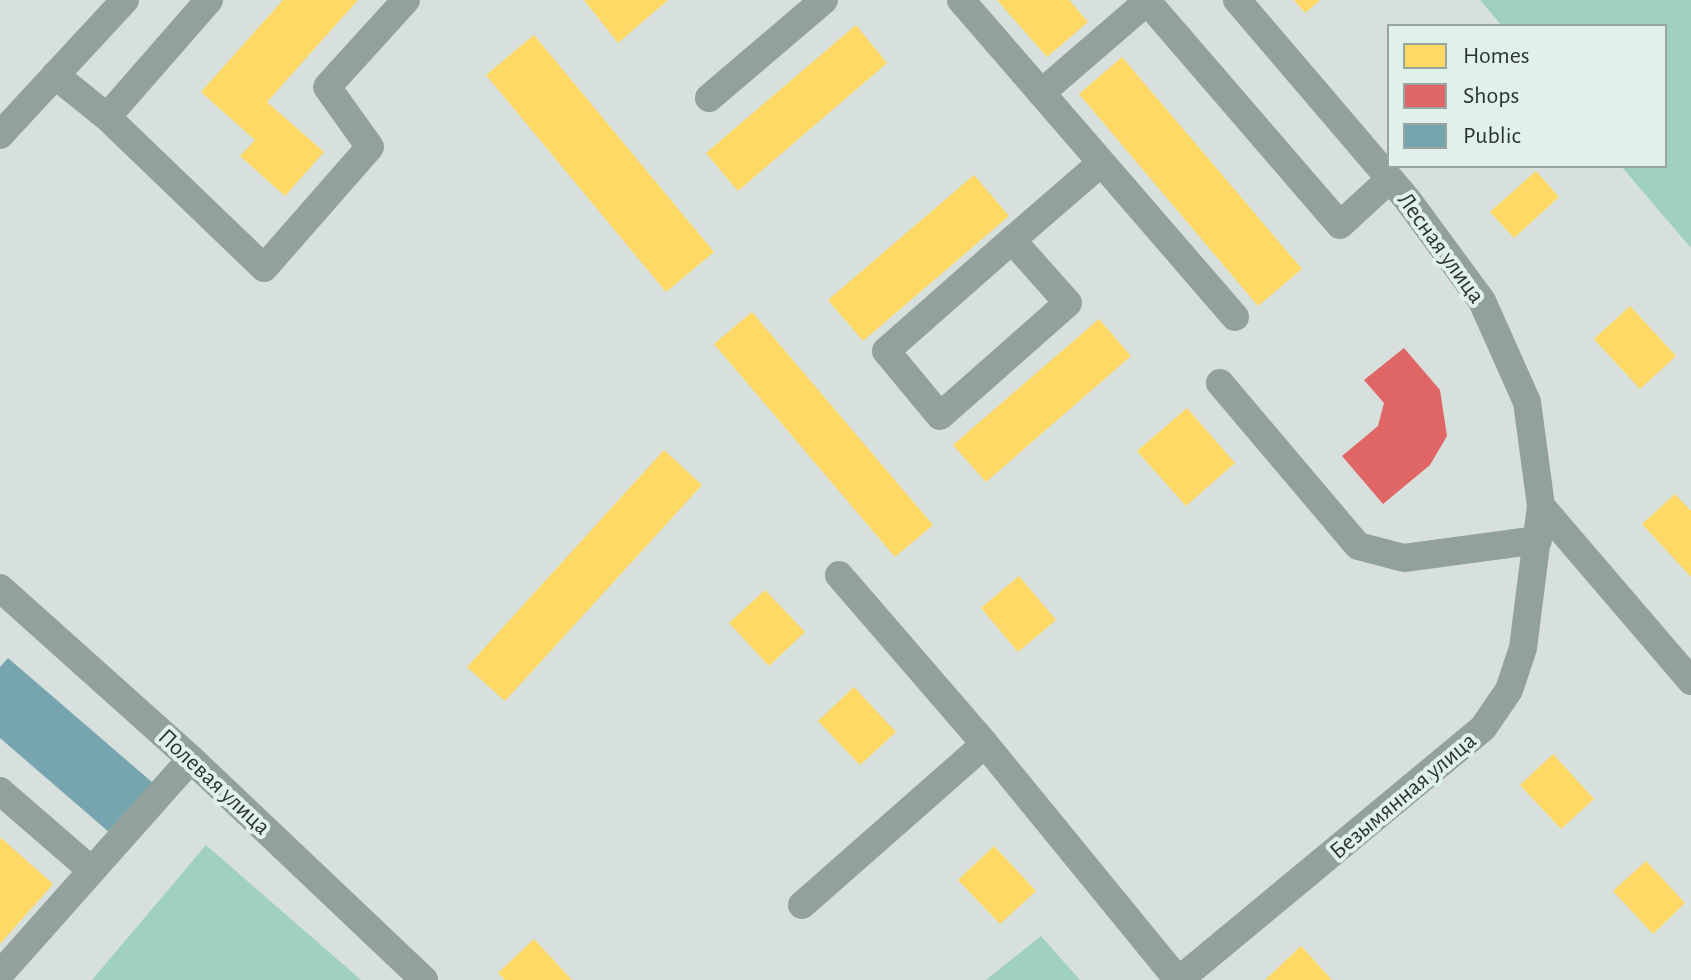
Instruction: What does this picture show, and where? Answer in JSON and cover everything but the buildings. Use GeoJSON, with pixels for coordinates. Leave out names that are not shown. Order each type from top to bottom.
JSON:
{"type":"FeatureCollection","features":[{"type":"Feature","properties":{"kind":"street"},"geometry":{"type":"LineString","coordinates":[[0,135],[125,0]]}},
{"type":"Feature","properties":{"kind":"street"},"geometry":{"type":"LineString","coordinates":[[107,117],[209,0]]}},
{"type":"Feature","properties":{"kind":"street"},"geometry":{"type":"LineString","coordinates":[[55,75],[107,117],[264,268],[370,147],[327,87],[406,0]]}},
{"type":"Feature","properties":{"kind":"street"},"geometry":{"type":"LineString","coordinates":[[709,98],[824,0]]}},
{"type":"Feature","properties":{"kind":"street"},"geometry":{"type":"LineString","coordinates":[[961,0],[1235,317]]}},
{"type":"Feature","properties":{"kind":"street"},"geometry":{"type":"LineString","coordinates":[[1041,93],[1148,0],[1340,225],[1390,179]]}},
{"type":"Feature","properties":{"kind":"street","name":"Лесная улица"},"geometry":{"type":"LineString","coordinates":[[1237,0],[1390,179],[1482,301],[1527,402],[1541,506]]}},
{"type":"Feature","properties":{"kind":"street"},"geometry":{"type":"LineString","coordinates":[[1012,240],[1068,303],[940,416],[886,351],[1012,240],[1101,163]]}},
{"type":"Feature","properties":{"kind":"street"},"geometry":{"type":"LineString","coordinates":[[1220,383],[1358,546],[1404,558],[1538,540]]}},
{"type":"Feature","properties":{"kind":"street"},"geometry":{"type":"LineString","coordinates":[[1541,506],[1691,681]]}},
{"type":"Feature","properties":{"kind":"street","name":"Безымянная улица"},"geometry":{"type":"LineString","coordinates":[[1178,980],[1483,728],[1509,690],[1523,648],[1541,506]]}},
{"type":"Feature","properties":{"kind":"street"},"geometry":{"type":"LineString","coordinates":[[839,575],[985,744],[1178,980]]}},
{"type":"Feature","properties":{"kind":"street","name":"Полевая улица"},"geometry":{"type":"LineString","coordinates":[[0,588],[191,759],[424,980]]}},
{"type":"Feature","properties":{"kind":"street"},"geometry":{"type":"LineString","coordinates":[[802,905],[985,744]]}},
{"type":"Feature","properties":{"kind":"street"},"geometry":{"type":"LineString","coordinates":[[0,974],[90,869],[191,759]]}},
{"type":"Feature","properties":{"kind":"street"},"geometry":{"type":"LineString","coordinates":[[0,791],[90,869]]}},
{"type":"Feature","properties":{"kind":"green space"},"geometry":{"type":"Polygon","coordinates":[[[1480,0],[1691,0],[1691,248],[1623,168],[1667,168],[1667,24],[1500,24],[1480,0]]]}},
{"type":"Feature","properties":{"kind":"green space"},"geometry":{"type":"Polygon","coordinates":[[[206,845],[361,980],[92,980],[206,845]]]}},
{"type":"Feature","properties":{"kind":"green space"},"geometry":{"type":"Polygon","coordinates":[[[1041,936],[1080,980],[986,980],[1041,936]]]}}]}
